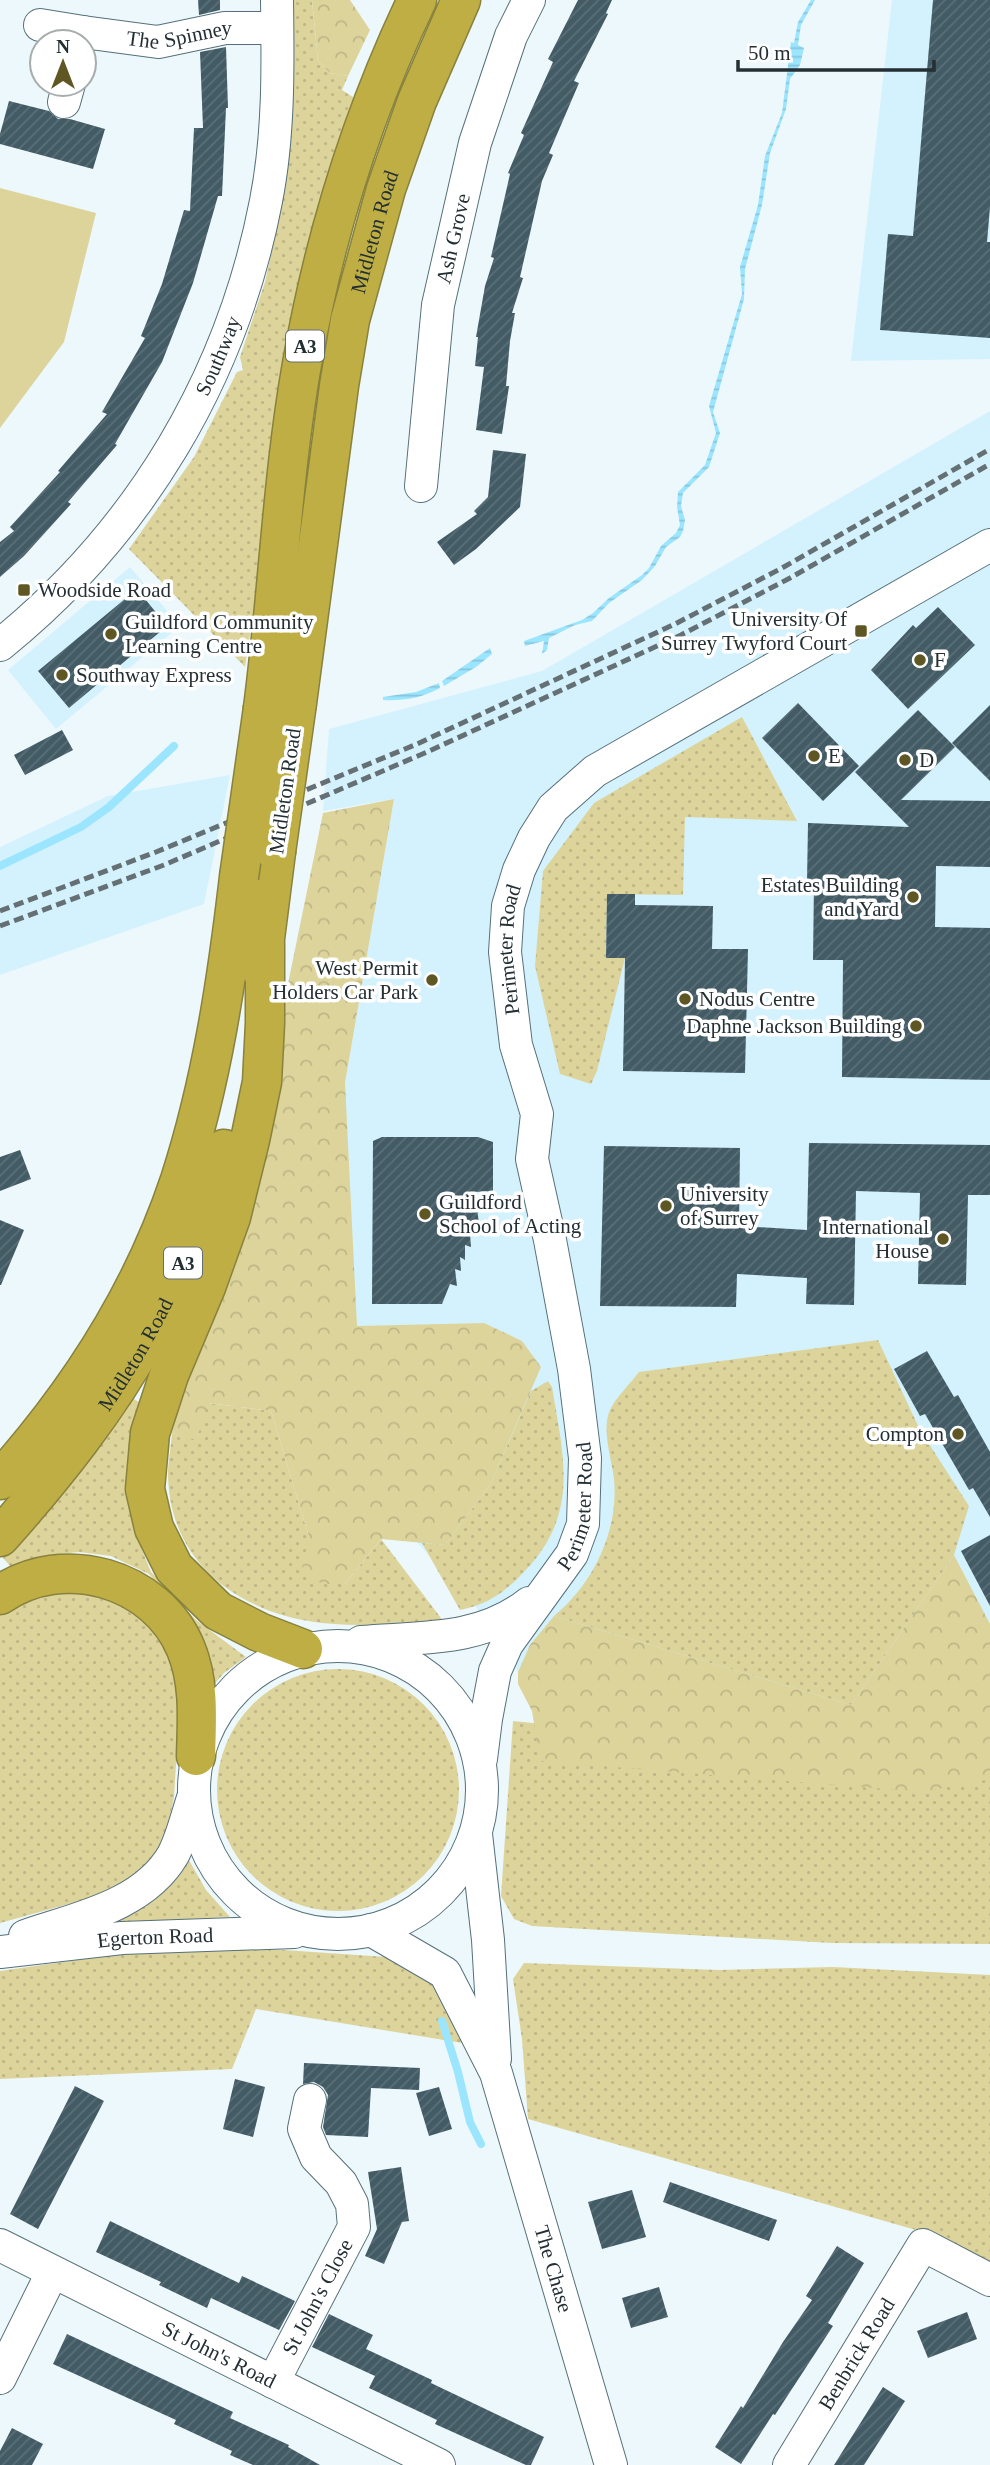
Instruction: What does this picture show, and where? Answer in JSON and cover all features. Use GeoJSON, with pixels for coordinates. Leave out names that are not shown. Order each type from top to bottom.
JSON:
{"type":"FeatureCollection","features":[{"type":"Feature","properties":{"kind":"highway","name":"Midleton Road"},"geometry":{"type":"LineString","coordinates":[[0,1537],[67,1457],[147,1338],[202,1217],[233,1117],[254,1018],[276,852],[280,705],[298,393],[316,293],[349,170],[378,88],[416,0]]}},
{"type":"Feature","properties":{"kind":"highway","name":"Midleton Road"},"geometry":{"type":"LineString","coordinates":[[0,1480],[50,1421],[85,1371],[133,1290],[179,1183],[210,1069],[239,877],[280,705],[350,320],[386,189],[417,101],[461,0]]}},
{"type":"Feature","properties":{"kind":"highway"},"geometry":{"type":"LineString","coordinates":[[265,944],[262,1082],[250,1140],[231,1217],[206,1287],[169,1375],[150,1433],[145,1489],[154,1528],[174,1569],[218,1611],[259,1632],[316,1647]]}},
{"type":"Feature","properties":{"kind":"highway"},"geometry":{"type":"LineString","coordinates":[[0,1595],[42,1575],[66,1573],[107,1578],[141,1593],[167,1617],[187,1649],[197,1701],[196,1756]]}},
{"type":"Feature","properties":{"kind":"street","name":"Ash Grove"},"geometry":{"type":"LineString","coordinates":[[421,486],[441,291],[475,142],[511,36],[529,0]]}},
{"type":"Feature","properties":{"kind":"street","name":"The Spinney"},"geometry":{"type":"LineString","coordinates":[[98,38],[158,43],[277,14]]}},
{"type":"Feature","properties":{"kind":"street","name":"Southway"},"geometry":{"type":"LineString","coordinates":[[0,645],[69,584],[144,493],[174,446],[215,367],[249,274],[267,199],[275,134],[277,14]]}},
{"type":"Feature","properties":{"kind":"street","name":"The Spinney"},"geometry":{"type":"LineString","coordinates":[[40,25],[50,28]]}},
{"type":"Feature","properties":{"kind":"street","name":"Perimeter Road"},"geometry":{"type":"LineString","coordinates":[[476,1834],[482,1788],[481,1759],[495,1671],[506,1644],[572,1554],[583,1524],[585,1458],[561,1295],[532,1159],[537,1114],[516,1045],[506,975],[508,905],[519,870],[534,838],[554,808],[595,771],[990,545]]}},
{"type":"Feature","properties":{"kind":"street","name":"Perimeter Road"},"geometry":{"type":"LineString","coordinates":[[316,1647],[467,1634],[514,1615],[543,1591]]}},
{"type":"Feature","properties":{"kind":"street"},"geometry":{"type":"LineString","coordinates":[[476,1834],[459,1868],[435,1897],[403,1919],[371,1930],[341,1934],[310,1932],[265,1915],[228,1885],[203,1844],[192,1798],[196,1756],[211,1719],[234,1688],[266,1664],[316,1647],[377,1650],[419,1670],[453,1702],[481,1759]]}},
{"type":"Feature","properties":{"kind":"street","name":"Egerton Road"},"geometry":{"type":"LineString","coordinates":[[0,1945],[105,1909],[135,1894],[158,1875],[174,1853],[192,1798]]}},
{"type":"Feature","properties":{"kind":"street","name":"The Chase"},"geometry":{"type":"LineString","coordinates":[[476,1834],[488,1940],[496,2073]]}},
{"type":"Feature","properties":{"kind":"street","name":"The Chase"},"geometry":{"type":"LineString","coordinates":[[371,1930],[445,1973],[496,2073],[611,2465]]}},
{"type":"Feature","properties":{"kind":"street","name":"Egerton Road"},"geometry":{"type":"LineString","coordinates":[[0,1952],[122,1938],[310,1932]]}},
{"type":"Feature","properties":{"kind":"street","name":"St John's Close"},"geometry":{"type":"LineString","coordinates":[[273,2382],[354,2227],[352,2204],[341,2183],[316,2157],[304,2129],[310,2100]]}},
{"type":"Feature","properties":{"kind":"street","name":"St John's Road"},"geometry":{"type":"LineString","coordinates":[[0,2245],[273,2382],[390,2455],[439,2465]]}},
{"type":"Feature","properties":{"kind":"street","name":"Benbrick Road"},"geometry":{"type":"LineString","coordinates":[[789,2465],[923,2245],[990,2280]]}},
{"type":"Feature","properties":{"kind":"street"},"geometry":{"type":"LineString","coordinates":[[0,2378],[52,2273]]}},
{"type":"Feature","properties":{"kind":"shaded area"},"geometry":{"type":"Polygon","coordinates":[[[892,0],[990,0],[990,359],[851,361],[892,0]]]}},
{"type":"Feature","properties":{"kind":"shaded area","name":"University of Surrey"},"geometry":{"type":"Polygon","coordinates":[[[990,411],[990,1739],[552,1725],[476,1607],[324,1440],[345,1083],[394,799],[323,811],[329,729],[542,671],[990,411]]]}},
{"type":"Feature","properties":{"kind":"shaded area"},"geometry":{"type":"Polygon","coordinates":[[[130,567],[180,626],[56,729],[8,670],[130,567]]]}},
{"type":"Feature","properties":{"kind":"shaded area"},"geometry":{"type":"Polygon","coordinates":[[[230,775],[204,904],[0,975],[0,847],[108,796],[230,775]]]}},
{"type":"Feature","properties":{"kind":"green space"},"geometry":{"type":"Polygon","coordinates":[[[293,0],[312,0],[318,61],[330,73],[348,76],[342,90],[356,99],[313,226],[283,361],[260,568],[245,667],[129,549],[194,457],[237,372],[243,370],[240,357],[265,282],[290,143],[293,0]]]}},
{"type":"Feature","properties":{"kind":"green space"},"geometry":{"type":"Polygon","coordinates":[[[312,0],[350,0],[370,30],[348,76],[330,73],[318,61],[312,0]]]}},
{"type":"Feature","properties":{"kind":"green space"},"geometry":{"type":"Polygon","coordinates":[[[0,188],[96,213],[64,342],[0,428],[0,188]]]}},
{"type":"Feature","properties":{"kind":"green space"},"geometry":{"type":"Polygon","coordinates":[[[742,717],[797,821],[685,817],[683,895],[607,894],[606,957],[625,958],[597,1071],[591,1084],[560,1074],[535,966],[543,871],[594,803],[742,717]]]}},
{"type":"Feature","properties":{"kind":"green space"},"geometry":{"type":"Polygon","coordinates":[[[394,799],[345,1083],[357,1326],[484,1323],[522,1341],[541,1367],[490,1485],[445,1545],[381,1539],[345,1584],[322,1584],[302,1568],[309,1537],[271,1411],[209,1403],[196,1440],[172,1433],[183,1386],[232,1257],[323,813],[394,799]]]}},
{"type":"Feature","properties":{"kind":"green space"},"geometry":{"type":"Polygon","coordinates":[[[878,1340],[920,1430],[969,1506],[954,1555],[851,1705],[554,1616],[581,1588],[607,1537],[614,1499],[614,1479],[607,1435],[608,1418],[616,1400],[639,1372],[878,1340]]]}},
{"type":"Feature","properties":{"kind":"green space"},"geometry":{"type":"Polygon","coordinates":[[[548,1381],[552,1387],[563,1462],[560,1508],[553,1530],[541,1551],[509,1586],[487,1601],[460,1610],[422,1543],[445,1545],[490,1485],[531,1391],[548,1381]]]}},
{"type":"Feature","properties":{"kind":"green space"},"geometry":{"type":"Polygon","coordinates":[[[130,1397],[139,1402],[128,1452],[127,1492],[134,1530],[151,1572],[196,1620],[246,1657],[224,1673],[210,1689],[192,1622],[149,1574],[111,1556],[79,1552],[47,1555],[11,1567],[3,1558],[35,1521],[130,1397]]]}},
{"type":"Feature","properties":{"kind":"green space"},"geometry":{"type":"Polygon","coordinates":[[[208,1403],[271,1411],[309,1537],[345,1584],[381,1539],[444,1622],[352,1625],[291,1617],[262,1608],[213,1577],[194,1556],[180,1531],[171,1502],[168,1470],[172,1433],[196,1439],[208,1403]]]}},
{"type":"Feature","properties":{"kind":"green space"},"geometry":{"type":"Polygon","coordinates":[[[954,1555],[990,1624],[990,1779],[922,1792],[540,1761],[532,1711],[518,1684],[518,1672],[530,1645],[554,1616],[851,1705],[954,1555]]]}},
{"type":"Feature","properties":{"kind":"green space"},"geometry":{"type":"Polygon","coordinates":[[[50,1587],[127,1601],[164,1639],[177,1675],[179,1716],[174,1797],[167,1833],[151,1865],[116,1891],[0,1923],[0,1608],[50,1587]]]}},
{"type":"Feature","properties":{"kind":"green space"},"geometry":{"type":"Polygon","coordinates":[[[326,1669],[350,1669],[395,1683],[424,1704],[439,1722],[450,1744],[457,1766],[457,1814],[450,1836],[439,1858],[424,1876],[406,1891],[373,1906],[350,1911],[326,1911],[281,1897],[261,1884],[244,1867],[231,1847],[222,1825],[217,1802],[217,1778],[231,1733],[244,1713],[261,1696],[281,1683],[303,1674],[326,1669]]]}},
{"type":"Feature","properties":{"kind":"green space"},"geometry":{"type":"Polygon","coordinates":[[[513,1721],[552,1725],[990,1739],[990,1944],[832,1943],[532,1926],[514,1919],[501,1896],[513,1721]]]}},
{"type":"Feature","properties":{"kind":"green space"},"geometry":{"type":"Polygon","coordinates":[[[186,1855],[206,1890],[230,1917],[105,1923],[186,1855]]]}},
{"type":"Feature","properties":{"kind":"green space"},"geometry":{"type":"Polygon","coordinates":[[[196,1949],[269,1949],[387,1957],[442,1989],[462,2043],[256,2009],[232,2069],[0,2079],[0,1971],[112,1955],[196,1949]]]}},
{"type":"Feature","properties":{"kind":"green space"},"geometry":{"type":"Polygon","coordinates":[[[524,1963],[719,1970],[833,1967],[990,1975],[990,2264],[937,2236],[528,2119],[522,2039],[513,1979],[524,1963]]]}},
{"type":"Feature","properties":{"kind":"water"},"geometry":{"type":"Polygon","coordinates":[[[811,0],[815,0],[801,25],[798,45],[804,48],[800,65],[790,79],[786,109],[770,153],[762,205],[745,269],[744,299],[713,412],[720,433],[709,467],[683,493],[683,531],[680,537],[666,547],[655,566],[642,580],[609,603],[592,621],[575,625],[549,638],[547,650],[542,654],[544,641],[525,646],[524,641],[582,620],[649,568],[661,546],[676,533],[680,525],[678,492],[705,465],[716,433],[709,406],[742,294],[740,267],[758,205],[765,156],[782,113],[791,42],[794,43],[798,22],[811,0]]]}},
{"type":"Feature","properties":{"kind":"water"},"geometry":{"type":"Polygon","coordinates":[[[490,648],[492,654],[444,686],[442,681],[490,648]]]}},
{"type":"Feature","properties":{"kind":"water"},"geometry":{"type":"Polygon","coordinates":[[[439,683],[440,688],[419,696],[383,700],[383,697],[416,692],[439,683]]]}},
{"type":"Feature","properties":{"kind":"building"},"geometry":{"type":"Polygon","coordinates":[[[198,0],[220,0],[220,10],[199,15],[198,0]]]}},
{"type":"Feature","properties":{"kind":"building"},"geometry":{"type":"Polygon","coordinates":[[[578,0],[612,0],[606,13],[608,14],[574,81],[579,83],[549,153],[553,155],[542,181],[520,277],[523,278],[512,313],[515,313],[506,386],[509,386],[502,434],[476,430],[484,367],[475,366],[476,337],[485,286],[494,258],[491,257],[510,174],[508,173],[524,135],[521,133],[553,62],[548,59],[578,0]]]}},
{"type":"Feature","properties":{"kind":"building"},"geometry":{"type":"Polygon","coordinates":[[[933,0],[990,0],[990,207],[987,242],[990,242],[990,338],[880,330],[888,234],[913,236],[933,0]]]}},
{"type":"Feature","properties":{"kind":"building"},"geometry":{"type":"Polygon","coordinates":[[[226,47],[228,108],[222,196],[218,196],[193,283],[162,362],[115,444],[117,445],[68,502],[71,504],[24,556],[0,577],[0,542],[14,531],[10,527],[60,472],[58,471],[107,414],[102,412],[145,338],[141,336],[162,284],[184,210],[190,211],[194,128],[203,128],[200,52],[226,47]]]}},
{"type":"Feature","properties":{"kind":"building"},"geometry":{"type":"Polygon","coordinates":[[[9,101],[49,111],[58,119],[70,119],[105,129],[93,169],[0,144],[9,101]]]}},
{"type":"Feature","properties":{"kind":"building"},"geometry":{"type":"Polygon","coordinates":[[[493,450],[526,454],[520,507],[476,549],[454,565],[437,542],[477,514],[474,511],[488,497],[493,450]]]}},
{"type":"Feature","properties":{"kind":"building"},"geometry":{"type":"Polygon","coordinates":[[[137,589],[167,626],[69,708],[38,671],[137,589]]]}},
{"type":"Feature","properties":{"kind":"building","name":"F"},"geometry":{"type":"Polygon","coordinates":[[[938,607],[975,645],[908,709],[871,670],[913,625],[916,628],[938,607]]]}},
{"type":"Feature","properties":{"kind":"building","name":"E"},"geometry":{"type":"Polygon","coordinates":[[[798,703],[859,766],[823,801],[762,738],[798,703]]]}},
{"type":"Feature","properties":{"kind":"building"},"geometry":{"type":"Polygon","coordinates":[[[990,705],[990,781],[952,743],[990,705]]]}},
{"type":"Feature","properties":{"kind":"building"},"geometry":{"type":"Polygon","coordinates":[[[918,710],[955,747],[901,800],[990,801],[990,867],[936,866],[935,927],[990,928],[990,1080],[842,1077],[843,960],[813,960],[814,882],[807,882],[808,823],[909,827],[855,772],[918,710]]]}},
{"type":"Feature","properties":{"kind":"building"},"geometry":{"type":"Polygon","coordinates":[[[62,730],[73,750],[25,775],[14,755],[62,730]]]}},
{"type":"Feature","properties":{"kind":"building","name":"Nodus Centre"},"geometry":{"type":"Polygon","coordinates":[[[607,894],[635,894],[635,905],[713,906],[712,949],[748,949],[745,1073],[623,1071],[625,958],[606,958],[607,894]]]}},
{"type":"Feature","properties":{"kind":"building","name":"Guildford School of Acting"},"geometry":{"type":"Polygon","coordinates":[[[382,1137],[478,1137],[493,1142],[493,1191],[475,1192],[479,1224],[475,1222],[475,1236],[470,1234],[471,1247],[465,1245],[465,1260],[460,1257],[461,1271],[455,1269],[457,1286],[450,1284],[442,1304],[372,1304],[373,1141],[382,1137]]]}},
{"type":"Feature","properties":{"kind":"building"},"geometry":{"type":"Polygon","coordinates":[[[809,1143],[990,1145],[990,1195],[968,1195],[966,1285],[918,1284],[920,1193],[856,1191],[854,1305],[806,1304],[807,1278],[737,1274],[736,1307],[600,1306],[604,1146],[740,1148],[739,1226],[807,1230],[809,1143]]]}},
{"type":"Feature","properties":{"kind":"building"},"geometry":{"type":"Polygon","coordinates":[[[20,1150],[31,1179],[0,1191],[0,1157],[20,1150]]]}},
{"type":"Feature","properties":{"kind":"building"},"geometry":{"type":"Polygon","coordinates":[[[0,1220],[24,1230],[1,1285],[0,1285],[0,1220]]]}},
{"type":"Feature","properties":{"kind":"building","name":"Compton"},"geometry":{"type":"Polygon","coordinates":[[[927,1351],[954,1397],[958,1395],[990,1452],[990,1517],[973,1488],[969,1490],[925,1414],[920,1416],[894,1369],[927,1351]]]}},
{"type":"Feature","properties":{"kind":"building"},"geometry":{"type":"Polygon","coordinates":[[[990,1535],[990,1606],[961,1551],[990,1535]]]}},
{"type":"Feature","properties":{"kind":"building"},"geometry":{"type":"Polygon","coordinates":[[[304,2063],[420,2068],[419,2090],[371,2088],[368,2137],[326,2135],[323,2127],[328,2095],[323,2087],[314,2082],[303,2084],[304,2063]]]}},
{"type":"Feature","properties":{"kind":"building"},"geometry":{"type":"Polygon","coordinates":[[[235,2079],[265,2087],[253,2137],[223,2129],[235,2079]]]}},
{"type":"Feature","properties":{"kind":"building"},"geometry":{"type":"Polygon","coordinates":[[[75,2086],[104,2101],[38,2229],[10,2214],[75,2086]]]}},
{"type":"Feature","properties":{"kind":"building"},"geometry":{"type":"Polygon","coordinates":[[[439,2087],[452,2129],[429,2136],[416,2093],[439,2087]]]}},
{"type":"Feature","properties":{"kind":"building"},"geometry":{"type":"Polygon","coordinates":[[[401,2167],[409,2221],[402,2222],[384,2264],[365,2256],[377,2229],[368,2172],[401,2167]]]}},
{"type":"Feature","properties":{"kind":"building"},"geometry":{"type":"Polygon","coordinates":[[[670,2182],[777,2220],[769,2241],[663,2202],[670,2182]]]}},
{"type":"Feature","properties":{"kind":"building"},"geometry":{"type":"Polygon","coordinates":[[[632,2190],[646,2237],[602,2249],[588,2202],[632,2190]]]}},
{"type":"Feature","properties":{"kind":"building"},"geometry":{"type":"Polygon","coordinates":[[[110,2221],[239,2283],[242,2276],[295,2301],[279,2330],[211,2298],[207,2308],[159,2285],[161,2282],[96,2252],[110,2221]]]}},
{"type":"Feature","properties":{"kind":"building"},"geometry":{"type":"Polygon","coordinates":[[[837,2246],[864,2263],[828,2323],[833,2326],[741,2464],[715,2447],[812,2300],[806,2296],[837,2246]]]}},
{"type":"Feature","properties":{"kind":"building"},"geometry":{"type":"Polygon","coordinates":[[[659,2287],[668,2317],[631,2328],[622,2298],[659,2287]]]}},
{"type":"Feature","properties":{"kind":"building"},"geometry":{"type":"Polygon","coordinates":[[[967,2312],[977,2339],[928,2358],[917,2331],[967,2312]]]}},
{"type":"Feature","properties":{"kind":"building"},"geometry":{"type":"Polygon","coordinates":[[[329,2314],[373,2335],[366,2349],[544,2437],[531,2465],[435,2424],[437,2420],[369,2388],[375,2376],[312,2347],[329,2314]]]}},
{"type":"Feature","properties":{"kind":"building"},"geometry":{"type":"Polygon","coordinates":[[[67,2334],[233,2412],[230,2418],[289,2445],[288,2447],[320,2465],[253,2465],[230,2455],[232,2451],[174,2424],[176,2420],[53,2364],[67,2334]]]}},
{"type":"Feature","properties":{"kind":"building"},"geometry":{"type":"Polygon","coordinates":[[[883,2387],[905,2401],[864,2465],[834,2465],[883,2387]]]}},
{"type":"Feature","properties":{"kind":"building"},"geometry":{"type":"Polygon","coordinates":[[[12,2428],[43,2444],[32,2465],[0,2465],[0,2451],[12,2428]]]}},
{"type":"Feature","properties":{"kind":"waterway"},"geometry":{"type":"LineString","coordinates":[[0,866],[81,827],[109,807],[174,746]]}},
{"type":"Feature","properties":{"kind":"waterway"},"geometry":{"type":"LineString","coordinates":[[442,2021],[470,2122],[481,2144]]}},
{"type":"Feature","properties":{"kind":"railway"},"geometry":{"type":"LineString","coordinates":[[0,911],[156,852],[417,744],[675,624],[782,568],[990,449]]}},
{"type":"Feature","properties":{"kind":"railway"},"geometry":{"type":"LineString","coordinates":[[0,926],[164,865],[427,752],[681,635],[790,578],[990,464]]}},
{"type":"Feature","properties":{"kind":"place","name":"Woodside Road"},"geometry":{"type":"Point","coordinates":[24,590]}},
{"type":"Feature","properties":{"kind":"place","name":"University Of Surrey Twyford Court"},"geometry":{"type":"Point","coordinates":[861,631]}},
{"type":"Feature","properties":{"kind":"place","name":"Guildford Community Learning Centre"},"geometry":{"type":"Point","coordinates":[111,634]}},
{"type":"Feature","properties":{"kind":"place","name":"F"},"geometry":{"type":"Point","coordinates":[920,660]}},
{"type":"Feature","properties":{"kind":"place","name":"Southway Express"},"geometry":{"type":"Point","coordinates":[62,675]}},
{"type":"Feature","properties":{"kind":"place","name":"E"},"geometry":{"type":"Point","coordinates":[814,756]}},
{"type":"Feature","properties":{"kind":"place","name":"D"},"geometry":{"type":"Point","coordinates":[905,760]}},
{"type":"Feature","properties":{"kind":"place","name":"Estates Building and Yard"},"geometry":{"type":"Point","coordinates":[913,897]}},
{"type":"Feature","properties":{"kind":"place","name":"West Permit Holders Car Park"},"geometry":{"type":"Point","coordinates":[432,980]}},
{"type":"Feature","properties":{"kind":"place","name":"Nodus Centre"},"geometry":{"type":"Point","coordinates":[685,999]}},
{"type":"Feature","properties":{"kind":"place","name":"Daphne Jackson Building"},"geometry":{"type":"Point","coordinates":[916,1026]}},
{"type":"Feature","properties":{"kind":"place","name":"University of Surrey"},"geometry":{"type":"Point","coordinates":[666,1206]}},
{"type":"Feature","properties":{"kind":"place","name":"Guildford School of Acting"},"geometry":{"type":"Point","coordinates":[425,1214]}},
{"type":"Feature","properties":{"kind":"place","name":"International House"},"geometry":{"type":"Point","coordinates":[943,1239]}},
{"type":"Feature","properties":{"kind":"place","name":"Compton"},"geometry":{"type":"Point","coordinates":[958,1434]}}]}
